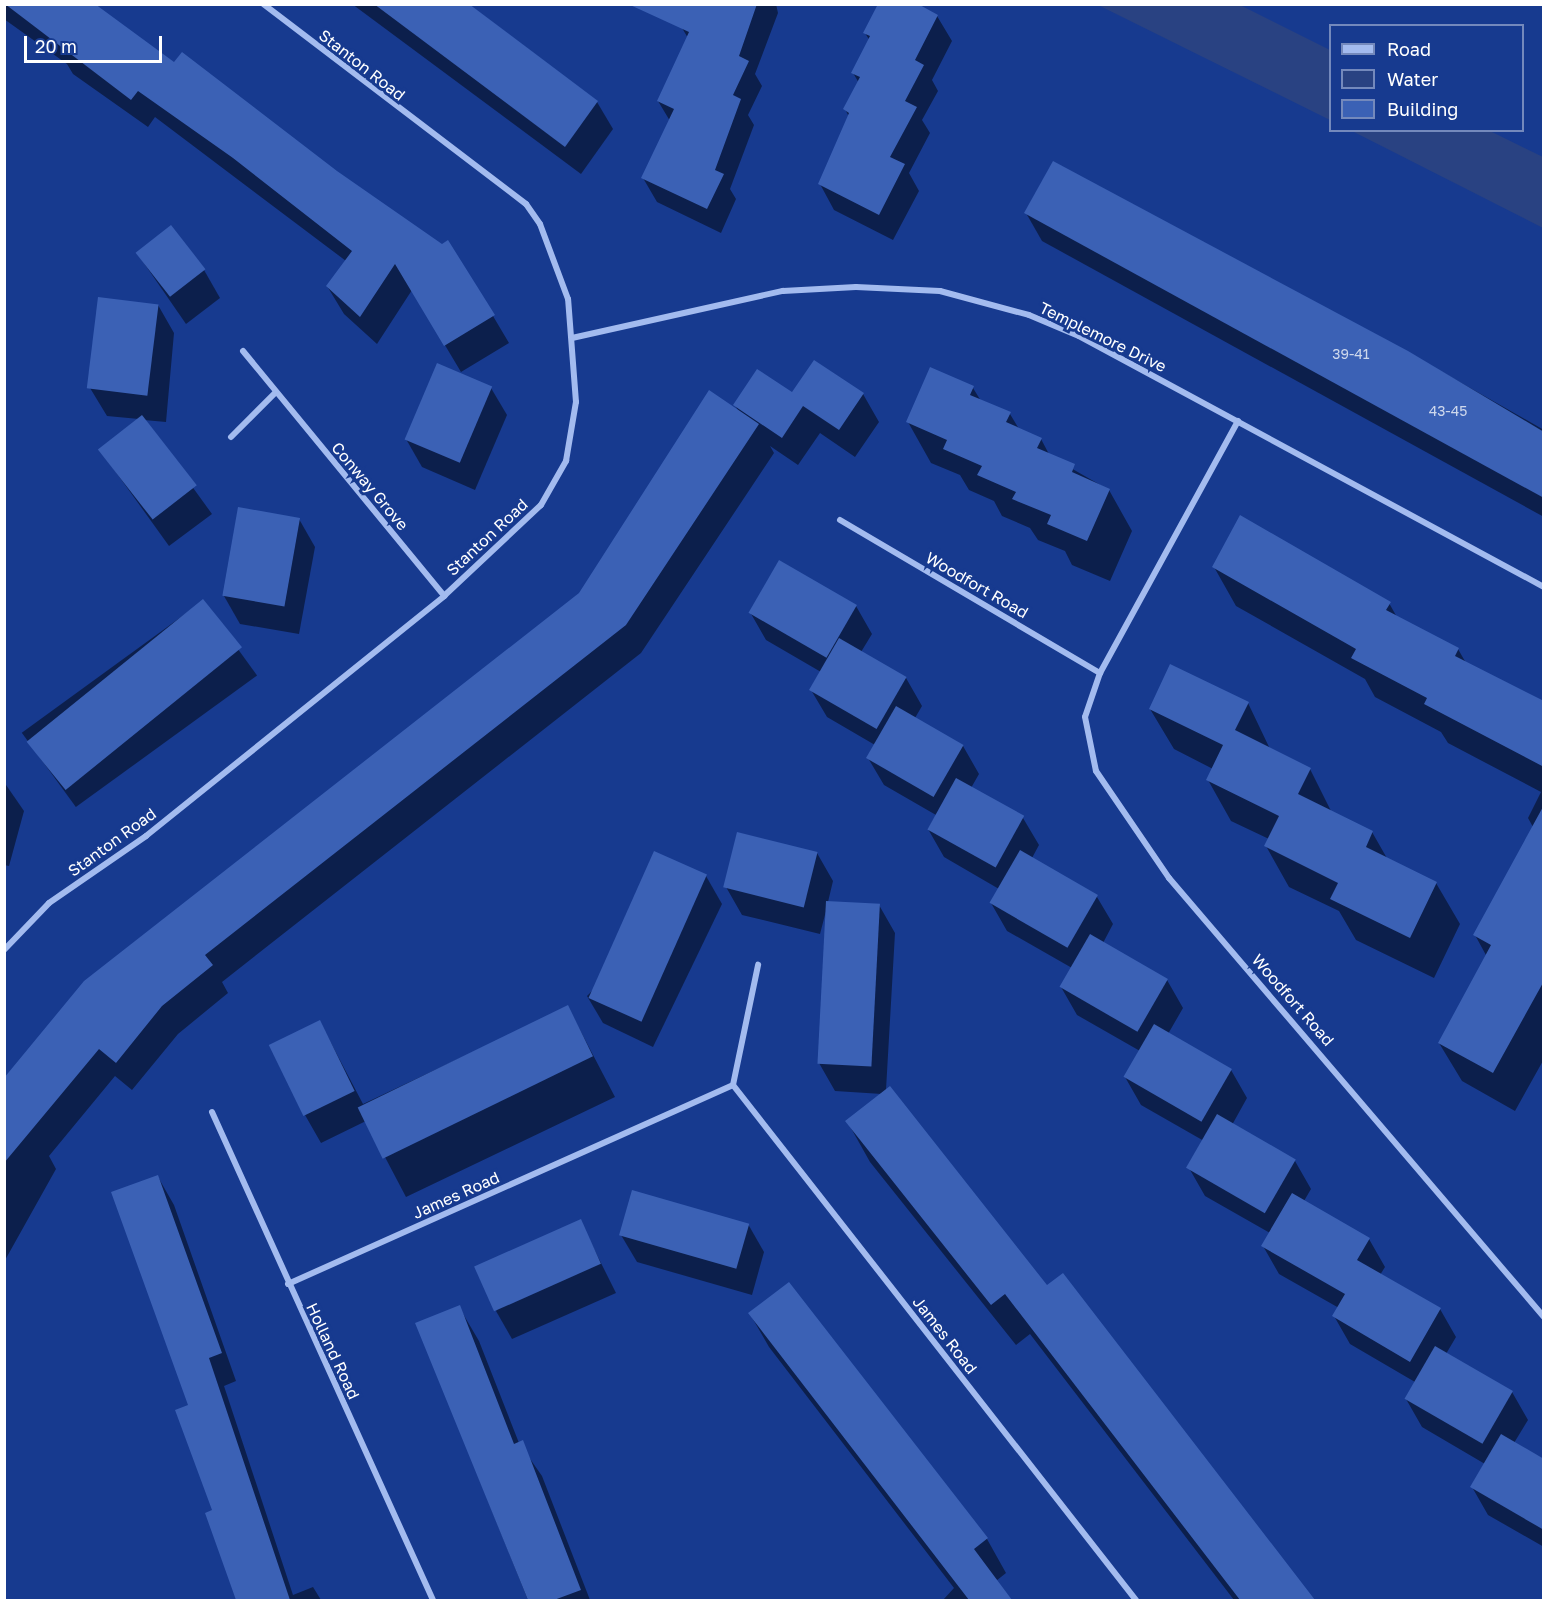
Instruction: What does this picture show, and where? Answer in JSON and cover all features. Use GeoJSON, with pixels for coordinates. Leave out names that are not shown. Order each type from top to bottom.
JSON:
{"type":"FeatureCollection","features":[{"type":"Feature","properties":{"kind":"street","name":"Stanton Road"},"geometry":{"type":"LineString","coordinates":[[4,950],[50,903],[146,836],[444,596],[541,505],[566,461],[576,402],[572,338],[556,263],[526,204],[263,4]]}},
{"type":"Feature","properties":{"kind":"street","name":"Templemore Drive"},"geometry":{"type":"LineString","coordinates":[[572,338],[783,291],[856,287],[940,291],[1029,315],[1079,336],[1544,587]]}},
{"type":"Feature","properties":{"kind":"street","name":"Conway Grove"},"geometry":{"type":"LineString","coordinates":[[243,351],[275,393],[444,596]]}},
{"type":"Feature","properties":{"kind":"street"},"geometry":{"type":"LineString","coordinates":[[231,437],[275,393]]}},
{"type":"Feature","properties":{"kind":"street","name":"Woodfort Road"},"geometry":{"type":"LineString","coordinates":[[1238,421],[1100,673],[1085,717],[1096,771],[1163,868],[1544,1317]]}},
{"type":"Feature","properties":{"kind":"street","name":"Woodfort Road"},"geometry":{"type":"LineString","coordinates":[[840,520],[1100,673]]}},
{"type":"Feature","properties":{"kind":"street"},"geometry":{"type":"LineString","coordinates":[[733,1085],[758,965]]}},
{"type":"Feature","properties":{"kind":"street","name":"James Road"},"geometry":{"type":"LineString","coordinates":[[288,1284],[733,1085],[1136,1600]]}},
{"type":"Feature","properties":{"kind":"street","name":"Holland Road"},"geometry":{"type":"LineString","coordinates":[[212,1112],[433,1600]]}},
{"type":"Feature","properties":{"kind":"water"},"geometry":{"type":"Polygon","coordinates":[[[1098,5],[1240,5],[1329,50],[1329,120],[1098,5]]]}},
{"type":"Feature","properties":{"kind":"water"},"geometry":{"type":"Polygon","coordinates":[[[1354,132],[1492,132],[1543,157],[1543,228],[1354,132]]]}},
{"type":"Feature","properties":{"kind":"building"},"geometry":{"type":"Polygon","coordinates":[[[5,4],[95,4],[174,62],[182,52],[337,171],[442,244],[448,240],[495,315],[444,346],[395,264],[360,317],[326,286],[352,251],[233,158],[138,91],[131,100],[5,4]]]}},
{"type":"Feature","properties":{"kind":"building"},"geometry":{"type":"Polygon","coordinates":[[[374,4],[469,4],[598,101],[565,147],[374,4]]]}},
{"type":"Feature","properties":{"kind":"building"},"geometry":{"type":"Polygon","coordinates":[[[628,4],[757,4],[739,56],[749,61],[733,95],[741,99],[715,170],[724,174],[707,209],[641,178],[674,109],[657,101],[689,32],[628,4]]]}},
{"type":"Feature","properties":{"kind":"building"},"geometry":{"type":"Polygon","coordinates":[[[878,4],[918,4],[938,15],[915,60],[924,65],[905,101],[917,107],[890,157],[905,164],[879,215],[818,184],[849,113],[843,109],[860,77],[851,73],[870,36],[863,33],[878,4]]]}},
{"type":"Feature","properties":{"kind":"building"},"geometry":{"type":"Polygon","coordinates":[[[1053,161],[1408,351],[1544,432],[1544,498],[1024,213],[1053,161]]]}},
{"type":"Feature","properties":{"kind":"building"},"geometry":{"type":"Polygon","coordinates":[[[171,225],[205,269],[170,297],[136,253],[171,225]]]}},
{"type":"Feature","properties":{"kind":"building"},"geometry":{"type":"Polygon","coordinates":[[[98,297],[159,304],[147,396],[87,388],[98,297]]]}},
{"type":"Feature","properties":{"kind":"building"},"geometry":{"type":"Polygon","coordinates":[[[814,360],[864,393],[839,430],[803,406],[782,438],[733,405],[757,369],[792,392],[814,360]]]}},
{"type":"Feature","properties":{"kind":"building"},"geometry":{"type":"Polygon","coordinates":[[[437,363],[492,386],[460,463],[405,439],[437,363]]]}},
{"type":"Feature","properties":{"kind":"building"},"geometry":{"type":"Polygon","coordinates":[[[930,367],[974,386],[970,395],[1011,412],[1006,422],[1042,438],[1037,448],[1075,464],[1072,472],[1110,489],[1087,541],[1047,524],[1051,515],[1012,499],[1016,492],[977,475],[982,466],[943,449],[947,440],[906,422],[930,367]]]}},
{"type":"Feature","properties":{"kind":"building"},"geometry":{"type":"Polygon","coordinates":[[[709,390],[759,424],[626,625],[205,955],[213,965],[162,1006],[116,1063],[99,1049],[4,1163],[4,1078],[84,981],[579,593],[709,390]]]}},
{"type":"Feature","properties":{"kind":"building"},"geometry":{"type":"Polygon","coordinates":[[[142,415],[197,485],[153,520],[98,449],[142,415]]]}},
{"type":"Feature","properties":{"kind":"building"},"geometry":{"type":"Polygon","coordinates":[[[238,507],[300,518],[284,607],[222,596],[238,507]]]}},
{"type":"Feature","properties":{"kind":"building"},"geometry":{"type":"Polygon","coordinates":[[[1240,515],[1391,602],[1386,610],[1459,648],[1455,656],[1544,701],[1544,767],[1424,704],[1427,698],[1351,658],[1356,649],[1212,567],[1240,515]]]}},
{"type":"Feature","properties":{"kind":"building"},"geometry":{"type":"Polygon","coordinates":[[[779,560],[857,605],[826,658],[748,613],[779,560]]]}},
{"type":"Feature","properties":{"kind":"building"},"geometry":{"type":"Polygon","coordinates":[[[203,599],[242,647],[66,790],[27,742],[203,599]]]}},
{"type":"Feature","properties":{"kind":"building"},"geometry":{"type":"Polygon","coordinates":[[[839,638],[907,677],[877,729],[809,690],[839,638]]]}},
{"type":"Feature","properties":{"kind":"building"},"geometry":{"type":"Polygon","coordinates":[[[1170,664],[1249,702],[1235,730],[1311,768],[1298,794],[1373,831],[1366,847],[1437,882],[1410,938],[1330,899],[1338,883],[1264,846],[1279,816],[1206,780],[1223,745],[1149,709],[1170,664]]]}},
{"type":"Feature","properties":{"kind":"building"},"geometry":{"type":"Polygon","coordinates":[[[896,706],[964,745],[934,797],[866,758],[896,706]]]}},
{"type":"Feature","properties":{"kind":"building"},"geometry":{"type":"Polygon","coordinates":[[[956,778],[1024,816],[996,867],[927,830],[956,778]]]}},
{"type":"Feature","properties":{"kind":"building"},"geometry":{"type":"Polygon","coordinates":[[[1544,805],[1544,981],[1493,1073],[1438,1043],[1491,945],[1473,935],[1544,805]]]}},
{"type":"Feature","properties":{"kind":"building"},"geometry":{"type":"Polygon","coordinates":[[[737,832],[818,852],[804,907],[723,887],[737,832]]]}},
{"type":"Feature","properties":{"kind":"building"},"geometry":{"type":"Polygon","coordinates":[[[1020,850],[1098,895],[1067,948],[990,903],[1020,850]]]}},
{"type":"Feature","properties":{"kind":"building"},"geometry":{"type":"Polygon","coordinates":[[[654,851],[707,875],[642,1022],[589,998],[654,851]]]}},
{"type":"Feature","properties":{"kind":"building"},"geometry":{"type":"Polygon","coordinates":[[[826,901],[880,904],[871,1067],[817,1064],[826,901]]]}},
{"type":"Feature","properties":{"kind":"building"},"geometry":{"type":"Polygon","coordinates":[[[1090,934],[1168,979],[1137,1032],[1060,987],[1090,934]]]}},
{"type":"Feature","properties":{"kind":"building"},"geometry":{"type":"Polygon","coordinates":[[[568,1005],[593,1056],[383,1159],[358,1108],[568,1005]]]}},
{"type":"Feature","properties":{"kind":"building"},"geometry":{"type":"Polygon","coordinates":[[[320,1020],[355,1091],[303,1116],[269,1045],[320,1020]]]}},
{"type":"Feature","properties":{"kind":"building"},"geometry":{"type":"Polygon","coordinates":[[[1154,1024],[1232,1069],[1201,1122],[1124,1077],[1154,1024]]]}},
{"type":"Feature","properties":{"kind":"building"},"geometry":{"type":"Polygon","coordinates":[[[890,1086],[1047,1285],[1063,1273],[1315,1600],[1240,1600],[1005,1294],[991,1305],[845,1121],[890,1086]]]}},
{"type":"Feature","properties":{"kind":"building"},"geometry":{"type":"Polygon","coordinates":[[[1217,1114],[1296,1160],[1265,1213],[1186,1168],[1217,1114]]]}},
{"type":"Feature","properties":{"kind":"building"},"geometry":{"type":"Polygon","coordinates":[[[158,1175],[222,1353],[209,1358],[290,1600],[236,1600],[205,1513],[212,1510],[175,1410],[188,1405],[111,1192],[158,1175]]]}},
{"type":"Feature","properties":{"kind":"building"},"geometry":{"type":"Polygon","coordinates":[[[632,1190],[749,1224],[736,1269],[619,1235],[632,1190]]]}},
{"type":"Feature","properties":{"kind":"building"},"geometry":{"type":"Polygon","coordinates":[[[1292,1193],[1370,1238],[1357,1260],[1441,1308],[1410,1362],[1332,1316],[1345,1294],[1261,1246],[1292,1193]]]}},
{"type":"Feature","properties":{"kind":"building"},"geometry":{"type":"Polygon","coordinates":[[[581,1219],[601,1264],[494,1311],[474,1267],[581,1219]]]}},
{"type":"Feature","properties":{"kind":"building"},"geometry":{"type":"Polygon","coordinates":[[[789,1282],[988,1538],[974,1549],[1012,1600],[969,1600],[748,1313],[789,1282]]]}},
{"type":"Feature","properties":{"kind":"building"},"geometry":{"type":"Polygon","coordinates":[[[460,1305],[514,1444],[523,1440],[581,1590],[554,1600],[528,1600],[415,1323],[460,1305]]]}},
{"type":"Feature","properties":{"kind":"building"},"geometry":{"type":"Polygon","coordinates":[[[1435,1346],[1513,1391],[1482,1444],[1404,1399],[1435,1346]]]}},
{"type":"Feature","properties":{"kind":"building"},"geometry":{"type":"Polygon","coordinates":[[[1501,1434],[1544,1459],[1544,1530],[1470,1487],[1501,1434]]]}}]}
